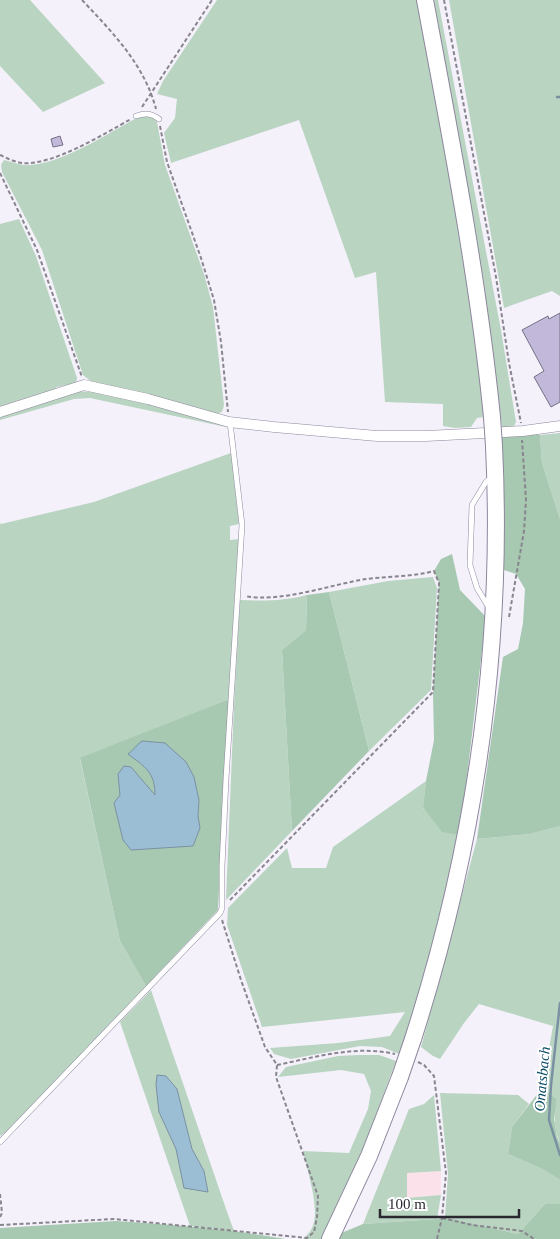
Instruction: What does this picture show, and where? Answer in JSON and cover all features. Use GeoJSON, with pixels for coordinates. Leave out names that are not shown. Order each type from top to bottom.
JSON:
{"type":"FeatureCollection","features":[{"type":"Feature","properties":{"kind":"main road"},"geometry":{"type":"LineString","coordinates":[[330,1239],[369,1156],[400,1077],[441,948],[468,830],[501,616],[496,545],[494,446],[487,363],[472,255],[425,0]]}},
{"type":"Feature","properties":{"kind":"street"},"geometry":{"type":"LineString","coordinates":[[0,412],[84,385],[140,396],[230,422],[377,436],[426,436],[523,431],[560,426]]}},
{"type":"Feature","properties":{"kind":"lane"},"geometry":{"type":"LineString","coordinates":[[136,116],[144,113],[153,114],[159,118]]}},
{"type":"Feature","properties":{"kind":"lane"},"geometry":{"type":"LineString","coordinates":[[0,1142],[221,911],[242,524],[230,422]]}},
{"type":"Feature","properties":{"kind":"lane"},"geometry":{"type":"LineString","coordinates":[[495,474],[486,482],[472,505],[470,565],[477,588],[501,616]]}},
{"type":"Feature","properties":{"kind":"path"},"geometry":{"type":"LineString","coordinates":[[82,0],[117,37],[136,62],[152,92],[167,162],[214,300],[230,422]]}},
{"type":"Feature","properties":{"kind":"path"},"geometry":{"type":"LineString","coordinates":[[0,154],[21,163],[44,161],[84,144],[136,116],[212,0]]}},
{"type":"Feature","properties":{"kind":"path"},"geometry":{"type":"LineString","coordinates":[[444,0],[496,277],[509,363],[523,431],[522,445],[526,500],[524,531],[501,616]]}},
{"type":"Feature","properties":{"kind":"path"},"geometry":{"type":"LineString","coordinates":[[0,173],[37,250],[84,385]]}},
{"type":"Feature","properties":{"kind":"path"},"geometry":{"type":"LineString","coordinates":[[0,1225],[114,1219],[307,1238],[314,1232],[318,1196],[276,1077],[276,1065],[265,1047],[241,980],[221,911],[433,692],[439,583],[434,571],[419,575],[366,579],[281,596],[256,598],[238,595]]}},
{"type":"Feature","properties":{"kind":"path"},"geometry":{"type":"LineString","coordinates":[[276,1065],[351,1050],[377,1050],[402,1056]]}},
{"type":"Feature","properties":{"kind":"path"},"geometry":{"type":"LineString","coordinates":[[416,1062],[424,1065],[434,1076],[446,1173],[442,1218],[437,1239]]}},
{"type":"Feature","properties":{"kind":"path"},"geometry":{"type":"LineString","coordinates":[[0,1194],[2,1212],[0,1217]]}},
{"type":"Feature","properties":{"kind":"path"},"geometry":{"type":"LineString","coordinates":[[442,1218],[472,1225],[522,1231],[534,1239]]}},
{"type":"Feature","properties":{"kind":"shaded area"},"geometry":{"type":"Polygon","coordinates":[[[441,1171],[441,1195],[407,1198],[406,1173],[441,1171]]]}},
{"type":"Feature","properties":{"kind":"green space"},"geometry":{"type":"Polygon","coordinates":[[[0,0],[30,0],[105,83],[43,112],[0,66],[0,0]]]}},
{"type":"Feature","properties":{"kind":"green space"},"geometry":{"type":"Polygon","coordinates":[[[217,0],[417,0],[438,105],[477,338],[484,417],[477,418],[471,427],[455,428],[443,426],[443,404],[385,402],[376,272],[355,278],[299,120],[171,163],[164,133],[175,118],[177,99],[157,94],[163,81],[217,0]]]}},
{"type":"Feature","properties":{"kind":"green space"},"geometry":{"type":"Polygon","coordinates":[[[434,0],[438,0],[501,330],[516,422],[513,428],[502,428],[483,278],[434,0]]]}},
{"type":"Feature","properties":{"kind":"green space"},"geometry":{"type":"Polygon","coordinates":[[[449,0],[560,0],[560,296],[552,291],[504,308],[449,0]]]}},
{"type":"Feature","properties":{"kind":"green space"},"geometry":{"type":"Polygon","coordinates":[[[146,116],[153,118],[157,122],[165,165],[204,274],[213,307],[224,405],[222,412],[216,414],[93,383],[83,375],[42,250],[2,172],[1,165],[4,160],[27,165],[51,161],[85,147],[134,120],[146,116]]]}},
{"type":"Feature","properties":{"kind":"green space"},"geometry":{"type":"Polygon","coordinates":[[[19,219],[36,256],[77,378],[76,383],[57,387],[50,393],[0,408],[0,224],[19,219]]]}},
{"type":"Feature","properties":{"kind":"green space"},"geometry":{"type":"Polygon","coordinates":[[[95,391],[221,422],[226,427],[90,398],[74,399],[0,420],[0,416],[77,392],[95,391]]]}},
{"type":"Feature","properties":{"kind":"green space"},"geometry":{"type":"Polygon","coordinates":[[[523,431],[540,435],[542,463],[560,519],[560,826],[530,834],[477,839],[503,657],[518,649],[523,623],[525,589],[516,574],[501,569],[499,433],[523,431]]]}},
{"type":"Feature","properties":{"kind":"green space"},"geometry":{"type":"Polygon","coordinates":[[[560,433],[560,519],[542,463],[540,435],[560,433]]]}},
{"type":"Feature","properties":{"kind":"green space"},"geometry":{"type":"Polygon","coordinates":[[[231,453],[239,524],[230,526],[230,540],[239,539],[229,699],[80,759],[120,941],[146,986],[6,1132],[0,1136],[0,523],[94,502],[231,453]]]}},
{"type":"Feature","properties":{"kind":"green space"},"geometry":{"type":"Polygon","coordinates":[[[452,554],[460,590],[486,617],[460,835],[442,832],[423,807],[434,740],[433,692],[439,583],[434,571],[441,559],[452,554]]]}},
{"type":"Feature","properties":{"kind":"green space"},"geometry":{"type":"Polygon","coordinates":[[[433,577],[437,588],[431,690],[369,751],[329,592],[388,581],[433,577]]]}},
{"type":"Feature","properties":{"kind":"green space"},"geometry":{"type":"Polygon","coordinates":[[[329,592],[369,751],[292,831],[282,650],[306,630],[307,595],[329,592]]]}},
{"type":"Feature","properties":{"kind":"green space"},"geometry":{"type":"Polygon","coordinates":[[[307,595],[306,630],[282,650],[292,831],[226,900],[240,600],[274,600],[307,595]]]}},
{"type":"Feature","properties":{"kind":"green space"},"geometry":{"type":"Polygon","coordinates":[[[229,699],[218,910],[146,986],[120,941],[80,758],[229,699]]]}},
{"type":"Feature","properties":{"kind":"green space"},"geometry":{"type":"Polygon","coordinates":[[[426,781],[423,808],[460,835],[440,923],[409,1031],[399,1054],[382,1047],[360,1046],[291,1059],[274,1054],[270,1048],[338,1043],[390,1036],[405,1012],[262,1027],[227,925],[228,908],[287,848],[292,868],[326,868],[333,847],[426,781]]]}},
{"type":"Feature","properties":{"kind":"green space"},"geometry":{"type":"Polygon","coordinates":[[[560,826],[560,1143],[555,1121],[557,1099],[542,1088],[553,1026],[479,1004],[440,1059],[421,1047],[477,839],[530,834],[560,826]]]}},
{"type":"Feature","properties":{"kind":"green space"},"geometry":{"type":"Polygon","coordinates":[[[151,990],[234,1231],[190,1226],[120,1022],[151,990]]]}},
{"type":"Feature","properties":{"kind":"green space"},"geometry":{"type":"Polygon","coordinates":[[[379,1055],[396,1061],[360,1157],[322,1239],[303,1239],[311,1230],[315,1213],[313,1191],[303,1151],[349,1153],[368,1109],[371,1091],[364,1074],[341,1070],[278,1077],[286,1067],[338,1056],[379,1055]]]}},
{"type":"Feature","properties":{"kind":"green space"},"geometry":{"type":"Polygon","coordinates":[[[542,1088],[557,1099],[554,1119],[560,1143],[560,1180],[542,1169],[508,1154],[512,1127],[542,1088]]]}},
{"type":"Feature","properties":{"kind":"green space"},"geometry":{"type":"Polygon","coordinates":[[[440,1093],[518,1095],[529,1104],[512,1127],[508,1154],[542,1169],[560,1180],[560,1204],[545,1204],[518,1234],[445,1217],[448,1174],[440,1093]]]}},
{"type":"Feature","properties":{"kind":"green space"},"geometry":{"type":"Polygon","coordinates":[[[434,1095],[441,1171],[407,1173],[407,1198],[441,1195],[437,1219],[363,1224],[409,1109],[424,1104],[434,1095]]]}},
{"type":"Feature","properties":{"kind":"green space"},"geometry":{"type":"Polygon","coordinates":[[[545,1204],[560,1204],[560,1239],[327,1239],[363,1224],[445,1217],[518,1234],[545,1204]]]}},
{"type":"Feature","properties":{"kind":"green space"},"geometry":{"type":"Polygon","coordinates":[[[116,1221],[223,1230],[286,1239],[0,1239],[0,1228],[116,1221]]]}},
{"type":"Feature","properties":{"kind":"water"},"geometry":{"type":"Polygon","coordinates":[[[142,741],[165,743],[186,762],[194,777],[199,800],[198,816],[200,828],[193,846],[131,850],[123,840],[114,803],[120,795],[118,774],[124,766],[131,767],[155,795],[155,787],[151,775],[128,754],[142,741]]]}},
{"type":"Feature","properties":{"kind":"water"},"geometry":{"type":"Polygon","coordinates":[[[157,1075],[166,1076],[177,1089],[192,1149],[204,1171],[208,1192],[184,1188],[176,1149],[159,1112],[156,1085],[157,1075]]]}},
{"type":"Feature","properties":{"kind":"building"},"geometry":{"type":"Polygon","coordinates":[[[60,136],[63,145],[53,147],[51,139],[60,136]]]}},
{"type":"Feature","properties":{"kind":"building"},"geometry":{"type":"Polygon","coordinates":[[[560,313],[560,402],[551,407],[534,377],[544,371],[522,330],[548,316],[549,319],[560,313]]]}},
{"type":"Feature","properties":{"kind":"waterway","name":"Onatsbach"},"geometry":{"type":"LineString","coordinates":[[560,1003],[549,1120],[560,1155]]}}]}
